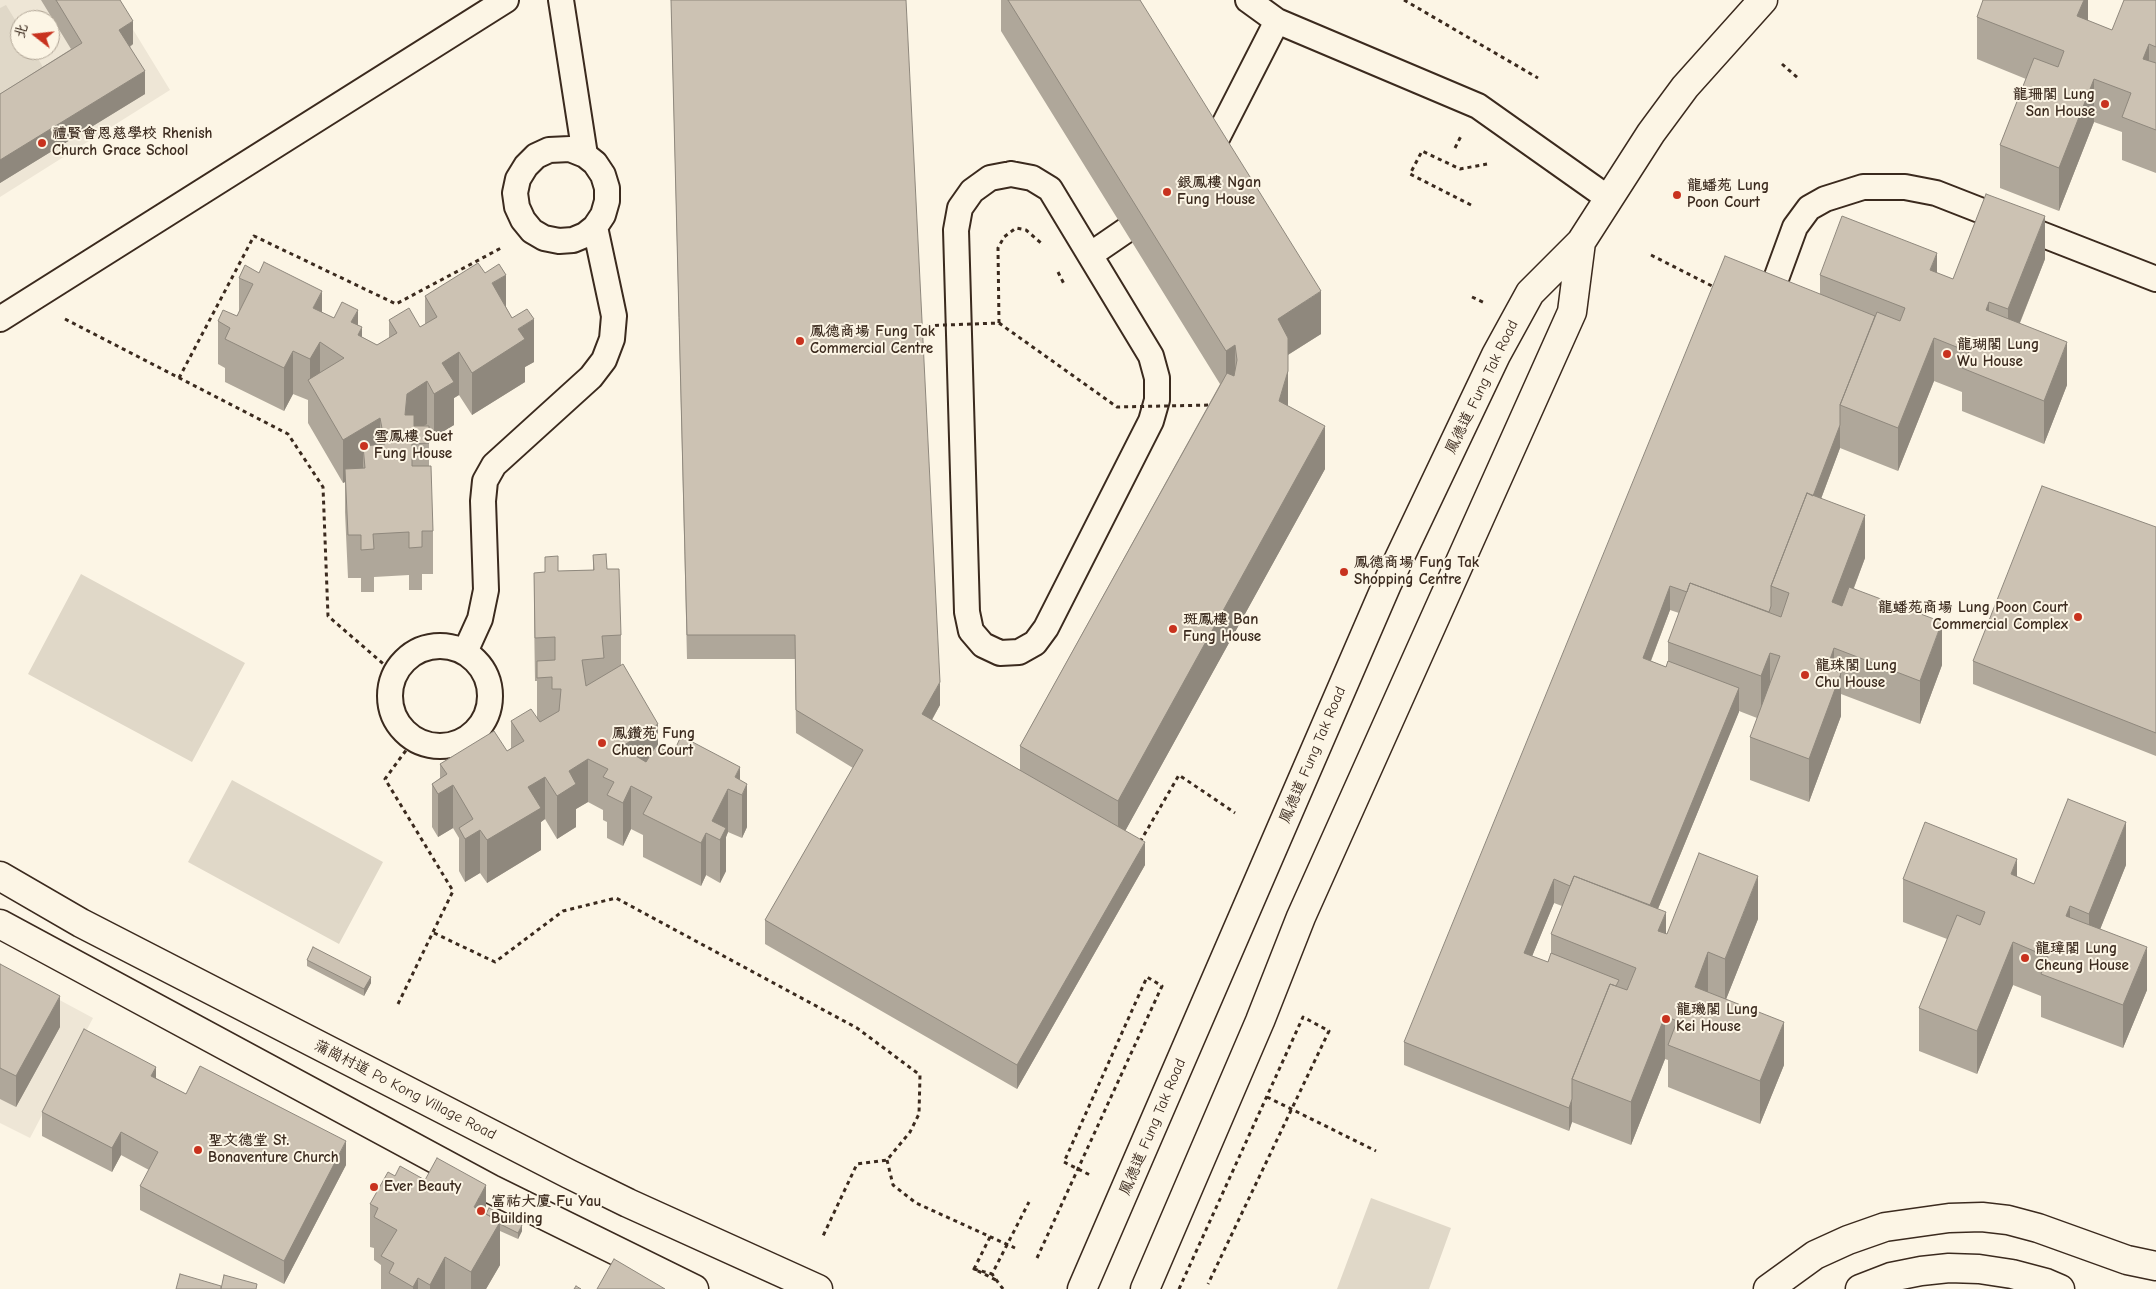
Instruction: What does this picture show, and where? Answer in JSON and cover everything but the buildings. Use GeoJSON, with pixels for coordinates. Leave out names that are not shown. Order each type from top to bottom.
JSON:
{"type":"FeatureCollection","features":[{"type":"Feature","properties":{"kind":"main road","name":"鳳德道 Fung Tak Road"},"geometry":{"type":"LineString","coordinates":[[1082,1289],[1387,584],[1479,390],[1530,293],[1581,242],[1651,133],[1685,87],[1763,0]]}},
{"type":"Feature","properties":{"kind":"main road","name":"鳳德道 Fung Tak Road"},"geometry":{"type":"LineString","coordinates":[[1145,1289],[1260,1021],[1301,917],[1572,312],[1581,242]]}},
{"type":"Feature","properties":{"kind":"main road","name":"蒲崗村道 Po Kong Village Road"},"geometry":{"type":"LineString","coordinates":[[0,876],[81,923],[569,1174],[628,1203],[818,1289]]}},
{"type":"Feature","properties":{"kind":"main road"},"geometry":{"type":"LineString","coordinates":[[0,924],[482,1184],[694,1289]]}},
{"type":"Feature","properties":{"kind":"main road"},"geometry":{"type":"LineString","coordinates":[[1768,1289],[1815,1255],[1848,1240],[1885,1227],[1949,1218],[2008,1220],[2038,1228],[2127,1260],[2156,1266]]}},
{"type":"Feature","properties":{"kind":"main road"},"geometry":{"type":"LineString","coordinates":[[1860,1289],[1891,1277],[1949,1268],[1979,1269],[2012,1274],[2046,1283],[2060,1289]]}},
{"type":"Feature","properties":{"kind":"lane"},"geometry":{"type":"LineString","coordinates":[[0,319],[506,0]]}},
{"type":"Feature","properties":{"kind":"lane"},"geometry":{"type":"LineString","coordinates":[[561,0],[585,155]]}},
{"type":"Feature","properties":{"kind":"lane"},"geometry":{"type":"LineString","coordinates":[[1248,0],[1278,21],[1478,106],[1608,198]]}},
{"type":"Feature","properties":{"kind":"lane"},"geometry":{"type":"LineString","coordinates":[[1209,154],[1278,21]]}},
{"type":"Feature","properties":{"kind":"lane"},"geometry":{"type":"LineString","coordinates":[[570,149],[585,155],[595,163],[603,175],[607,188],[607,201],[603,215],[585,235],[566,240],[544,238],[532,231],[516,207],[515,193],[518,179],[526,166],[536,156],[549,150],[570,149]]}},
{"type":"Feature","properties":{"kind":"lane"},"geometry":{"type":"LineString","coordinates":[[1011,174],[1032,178],[1050,189],[1090,255],[1151,356],[1157,378],[1157,400],[1150,421],[1046,628],[1035,643],[1019,652],[1000,653],[983,645],[971,631],[967,612],[956,230],[960,208],[972,190],[990,178],[1011,174]]}},
{"type":"Feature","properties":{"kind":"lane"},"geometry":{"type":"LineString","coordinates":[[1769,298],[1795,227],[1809,208],[1825,199],[1863,187],[1905,187],[1936,193],[2156,279]]}},
{"type":"Feature","properties":{"kind":"lane"},"geometry":{"type":"LineString","coordinates":[[465,652],[480,619],[486,590],[483,501],[485,482],[494,465],[591,377],[604,360],[612,339],[614,316],[595,226]]}},
{"type":"Feature","properties":{"kind":"lane"},"geometry":{"type":"LineString","coordinates":[[1090,255],[1125,230]]}},
{"type":"Feature","properties":{"kind":"lane"},"geometry":{"type":"LineString","coordinates":[[433,646],[449,647],[465,652],[477,662],[485,675],[490,690],[489,706],[484,720],[474,733],[460,742],[445,746],[429,744],[415,738],[403,729],[395,717],[391,688],[395,674],[405,661],[418,651],[433,646]]}},
{"type":"Feature","properties":{"kind":"path"},"geometry":{"type":"LineString","coordinates":[[1404,0],[1538,78]]}},
{"type":"Feature","properties":{"kind":"path"},"geometry":{"type":"LineString","coordinates":[[1782,64],[1800,79]]}},
{"type":"Feature","properties":{"kind":"path"},"geometry":{"type":"LineString","coordinates":[[1471,205],[1410,174],[1422,151],[1460,169],[1487,164]]}},
{"type":"Feature","properties":{"kind":"path"},"geometry":{"type":"LineString","coordinates":[[999,323],[998,248],[1004,237],[1016,228],[1026,230],[1041,243],[1045,251]]}},
{"type":"Feature","properties":{"kind":"path"},"geometry":{"type":"LineString","coordinates":[[179,378],[254,236],[396,304],[532,231]]}},
{"type":"Feature","properties":{"kind":"path"},"geometry":{"type":"LineString","coordinates":[[1651,255],[1716,287],[1714,294]]}},
{"type":"Feature","properties":{"kind":"path"},"geometry":{"type":"LineString","coordinates":[[1055,267],[1064,284]]}},
{"type":"Feature","properties":{"kind":"path"},"geometry":{"type":"LineString","coordinates":[[28,301],[288,434],[323,487],[328,616],[395,674]]}},
{"type":"Feature","properties":{"kind":"path"},"geometry":{"type":"LineString","coordinates":[[916,326],[999,323],[1117,407],[1214,405]]}},
{"type":"Feature","properties":{"kind":"path"},"geometry":{"type":"LineString","coordinates":[[398,1004],[453,891],[385,779],[415,738]]}},
{"type":"Feature","properties":{"kind":"path"},"geometry":{"type":"LineString","coordinates":[[1136,850],[1179,775],[1235,812]]}},
{"type":"Feature","properties":{"kind":"path"},"geometry":{"type":"LineString","coordinates":[[434,933],[495,962],[563,911],[616,898],[857,1028],[920,1075],[919,1114],[910,1132],[887,1160],[858,1164],[823,1236]]}},
{"type":"Feature","properties":{"kind":"path"},"geometry":{"type":"LineString","coordinates":[[1037,1258],[1162,986],[1146,977],[1064,1162],[1090,1175]]}},
{"type":"Feature","properties":{"kind":"path"},"geometry":{"type":"LineString","coordinates":[[1179,1289],[1303,1017],[1329,1031],[1208,1284]]}},
{"type":"Feature","properties":{"kind":"path"},"geometry":{"type":"LineString","coordinates":[[1264,1096],[1376,1151]]}},
{"type":"Feature","properties":{"kind":"path"},"geometry":{"type":"LineString","coordinates":[[887,1160],[892,1185],[916,1203],[1015,1248]]}},
{"type":"Feature","properties":{"kind":"path"},"geometry":{"type":"LineString","coordinates":[[992,1274],[1029,1202]]}},
{"type":"Feature","properties":{"kind":"path"},"geometry":{"type":"LineString","coordinates":[[974,1269],[990,1237]]}},
{"type":"Feature","properties":{"kind":"path"},"geometry":{"type":"LineString","coordinates":[[974,1269],[992,1274],[1003,1289]]}},
{"type":"Feature","properties":{"kind":"path"},"geometry":{"type":"LineString","coordinates":[[974,1269],[998,1281]]}},
{"type":"Feature","properties":{"kind":"shaded area","name":"禮賢會恩慈學校 Rhenish Church Grace School"},"geometry":{"type":"Polygon","coordinates":[[[0,0],[115,0],[170,90],[0,197],[0,0]]]}},
{"type":"Feature","properties":{"kind":"shaded area"},"geometry":{"type":"Polygon","coordinates":[[[6,5],[10,12],[10,60],[39,60],[44,69],[0,96],[0,8],[6,5]]]}},
{"type":"Feature","properties":{"kind":"shaded area"},"geometry":{"type":"Polygon","coordinates":[[[81,574],[245,663],[192,762],[28,674],[81,574]]]}},
{"type":"Feature","properties":{"kind":"shaded area"},"geometry":{"type":"Polygon","coordinates":[[[232,780],[383,862],[339,944],[188,862],[232,780]]]}},
{"type":"Feature","properties":{"kind":"shaded area"},"geometry":{"type":"Polygon","coordinates":[[[0,968],[93,1018],[30,1138],[0,1123],[0,968]]]}},
{"type":"Feature","properties":{"kind":"shaded area"},"geometry":{"type":"Polygon","coordinates":[[[1371,1198],[1451,1228],[1429,1289],[1337,1289],[1371,1198]]]}},
{"type":"Feature","properties":{"kind":"place","name":"龍珊閣 Lung San House"},"geometry":{"type":"Point","coordinates":[2105,104]}},
{"type":"Feature","properties":{"kind":"place","name":"禮賢會恩慈學校 Rhenish Church Grace School"},"geometry":{"type":"Point","coordinates":[42,143]}},
{"type":"Feature","properties":{"kind":"place","name":"銀鳳樓 Ngan Fung House"},"geometry":{"type":"Point","coordinates":[1167,192]}},
{"type":"Feature","properties":{"kind":"place","name":"龍蟠苑 Lung Poon Court"},"geometry":{"type":"Point","coordinates":[1677,195]}},
{"type":"Feature","properties":{"kind":"place","name":"鳳德商場 Fung Tak Commercial Centre"},"geometry":{"type":"Point","coordinates":[800,341]}},
{"type":"Feature","properties":{"kind":"place","name":"龍瑚閣 Lung Wu House"},"geometry":{"type":"Point","coordinates":[1947,354]}},
{"type":"Feature","properties":{"kind":"place","name":"雪鳳樓 Suet Fung House"},"geometry":{"type":"Point","coordinates":[364,446]}},
{"type":"Feature","properties":{"kind":"place","name":"鳳德商場 Fung Tak Shopping Centre"},"geometry":{"type":"Point","coordinates":[1344,572]}},
{"type":"Feature","properties":{"kind":"place","name":"龍蟠苑商場 Lung Poon Court Commercial Complex"},"geometry":{"type":"Point","coordinates":[2078,617]}},
{"type":"Feature","properties":{"kind":"place","name":"斑鳳樓 Ban Fung House"},"geometry":{"type":"Point","coordinates":[1173,629]}},
{"type":"Feature","properties":{"kind":"place","name":"龍珠閣 Lung Chu House"},"geometry":{"type":"Point","coordinates":[1805,675]}},
{"type":"Feature","properties":{"kind":"place","name":"鳳鑽苑 Fung Chuen Court"},"geometry":{"type":"Point","coordinates":[602,743]}},
{"type":"Feature","properties":{"kind":"place","name":"龍璋閣 Lung Cheung House"},"geometry":{"type":"Point","coordinates":[2025,958]}},
{"type":"Feature","properties":{"kind":"place","name":"龍璣閣 Lung Kei House"},"geometry":{"type":"Point","coordinates":[1666,1019]}},
{"type":"Feature","properties":{"kind":"place","name":"聖文德堂 St. Bonaventure Church"},"geometry":{"type":"Point","coordinates":[198,1150]}},
{"type":"Feature","properties":{"kind":"place","name":"Ever Beauty"},"geometry":{"type":"Point","coordinates":[374,1187]}},
{"type":"Feature","properties":{"kind":"place","name":"富祐大廈 Fu Yau Building"},"geometry":{"type":"Point","coordinates":[481,1211]}}]}
